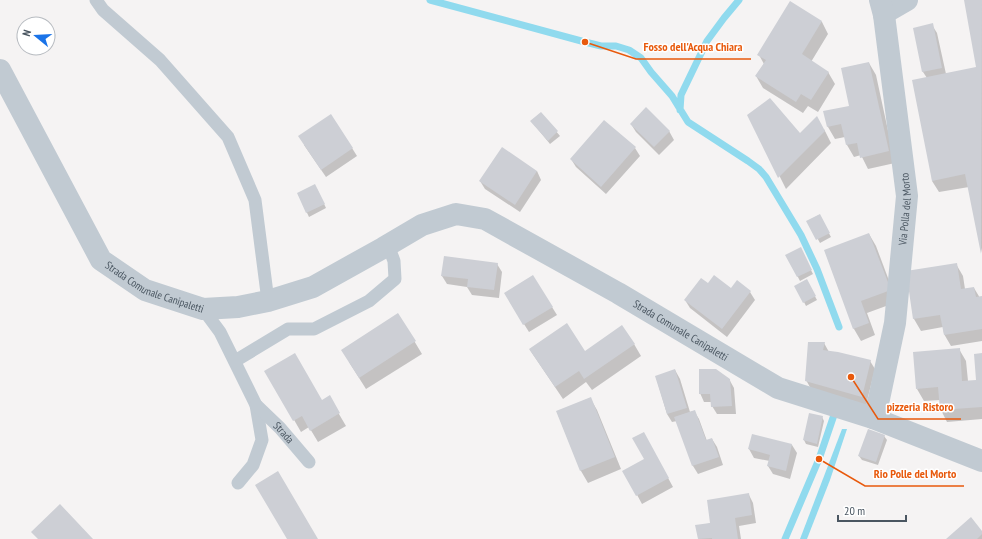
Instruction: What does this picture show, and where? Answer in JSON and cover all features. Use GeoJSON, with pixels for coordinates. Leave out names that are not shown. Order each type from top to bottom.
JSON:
{"type":"FeatureCollection","features":[{"type":"Feature","properties":{"kind":"street"},"geometry":{"type":"LineString","coordinates":[[882,8],[888,11],[906,0]]}},
{"type":"Feature","properties":{"kind":"street","name":"Via Polla del Morto"},"geometry":{"type":"LineString","coordinates":[[873,418],[879,399],[895,323],[907,196],[882,8]]}},
{"type":"Feature","properties":{"kind":"street","name":"Strada Comunale Canipaletti"},"geometry":{"type":"LineString","coordinates":[[0,70],[101,260],[145,290],[203,309],[238,307],[268,301],[313,287],[422,225],[456,214],[485,219],[618,293],[778,388],[873,418],[982,461]]}},
{"type":"Feature","properties":{"kind":"lane"},"geometry":{"type":"LineString","coordinates":[[96,0],[103,10],[160,60],[228,137],[255,200],[268,301]]}},
{"type":"Feature","properties":{"kind":"lane"},"geometry":{"type":"LineString","coordinates":[[235,362],[288,329],[314,329],[369,301],[395,279],[394,261],[388,245]]}},
{"type":"Feature","properties":{"kind":"lane"},"geometry":{"type":"LineString","coordinates":[[203,309],[220,332],[256,405],[262,440],[253,465],[238,483]]}},
{"type":"Feature","properties":{"kind":"lane","name":"Strada"},"geometry":{"type":"LineString","coordinates":[[256,405],[280,428],[309,462]]}},
{"type":"Feature","properties":{"kind":"water"},"geometry":{"type":"Polygon","coordinates":[[[842,429],[847,429],[830,480],[807,539],[800,539],[842,429]]]}},
{"type":"Feature","properties":{"kind":"building"},"geometry":{"type":"Polygon","coordinates":[[[964,0],[982,0],[981,254],[965,174],[932,181],[912,80],[976,67],[964,0]]]}},
{"type":"Feature","properties":{"kind":"building"},"geometry":{"type":"Polygon","coordinates":[[[790,1],[822,21],[802,54],[829,72],[811,100],[801,94],[796,102],[755,76],[766,60],[757,55],[790,1]]]}},
{"type":"Feature","properties":{"kind":"building"},"geometry":{"type":"Polygon","coordinates":[[[933,23],[942,68],[922,72],[913,28],[933,23]]]}},
{"type":"Feature","properties":{"kind":"building"},"geometry":{"type":"Polygon","coordinates":[[[869,62],[889,151],[860,158],[857,143],[846,145],[841,124],[827,127],[823,111],[849,106],[841,68],[869,62]]]}},
{"type":"Feature","properties":{"kind":"building"},"geometry":{"type":"Polygon","coordinates":[[[770,98],[800,133],[817,116],[825,131],[778,178],[747,115],[770,98]]]}},
{"type":"Feature","properties":{"kind":"building"},"geometry":{"type":"Polygon","coordinates":[[[646,107],[670,131],[654,147],[630,124],[646,107]]]}},
{"type":"Feature","properties":{"kind":"building"},"geometry":{"type":"Polygon","coordinates":[[[541,112],[558,131],[548,141],[530,121],[541,112]]]}},
{"type":"Feature","properties":{"kind":"building"},"geometry":{"type":"Polygon","coordinates":[[[331,114],[353,148],[321,170],[298,136],[331,114]]]}},
{"type":"Feature","properties":{"kind":"building"},"geometry":{"type":"Polygon","coordinates":[[[604,120],[636,147],[601,187],[570,159],[604,120]]]}},
{"type":"Feature","properties":{"kind":"building"},"geometry":{"type":"Polygon","coordinates":[[[502,147],[537,171],[515,205],[479,181],[502,147]]]}},
{"type":"Feature","properties":{"kind":"building"},"geometry":{"type":"Polygon","coordinates":[[[315,184],[325,204],[306,213],[297,193],[315,184]]]}},
{"type":"Feature","properties":{"kind":"building"},"geometry":{"type":"Polygon","coordinates":[[[820,214],[830,233],[816,240],[806,221],[820,214]]]}},
{"type":"Feature","properties":{"kind":"building"},"geometry":{"type":"Polygon","coordinates":[[[869,233],[891,290],[861,301],[869,323],[853,329],[824,250],[869,233]]]}},
{"type":"Feature","properties":{"kind":"building"},"geometry":{"type":"Polygon","coordinates":[[[801,247],[812,270],[797,277],[785,255],[801,247]]]}},
{"type":"Feature","properties":{"kind":"building"},"geometry":{"type":"Polygon","coordinates":[[[444,256],[498,263],[494,290],[467,287],[468,279],[441,276],[444,256]]]}},
{"type":"Feature","properties":{"kind":"building"},"geometry":{"type":"Polygon","coordinates":[[[957,263],[961,289],[974,287],[976,297],[982,296],[982,329],[944,335],[940,315],[913,319],[906,271],[957,263]]]}},
{"type":"Feature","properties":{"kind":"building"},"geometry":{"type":"Polygon","coordinates":[[[533,275],[553,307],[523,325],[504,293],[533,275]]]}},
{"type":"Feature","properties":{"kind":"building"},"geometry":{"type":"Polygon","coordinates":[[[714,275],[731,288],[737,280],[751,291],[722,329],[684,300],[701,278],[708,283],[714,275]]]}},
{"type":"Feature","properties":{"kind":"building"},"geometry":{"type":"Polygon","coordinates":[[[807,279],[816,296],[803,303],[794,286],[807,279]]]}},
{"type":"Feature","properties":{"kind":"building"},"geometry":{"type":"Polygon","coordinates":[[[398,313],[416,341],[359,378],[341,350],[398,313]]]}},
{"type":"Feature","properties":{"kind":"building"},"geometry":{"type":"Polygon","coordinates":[[[567,323],[585,351],[622,325],[635,344],[584,379],[579,371],[555,387],[529,349],[567,323]]]}},
{"type":"Feature","properties":{"kind":"building"},"geometry":{"type":"Polygon","coordinates":[[[808,342],[825,342],[823,350],[871,360],[862,397],[805,381],[808,342]]]}},
{"type":"Feature","properties":{"kind":"building"},"geometry":{"type":"Polygon","coordinates":[[[960,348],[962,381],[976,380],[974,354],[982,353],[982,407],[940,410],[938,387],[916,389],[913,352],[960,348]]]}},
{"type":"Feature","properties":{"kind":"building"},"geometry":{"type":"Polygon","coordinates":[[[295,353],[322,400],[330,395],[340,413],[310,431],[302,416],[293,421],[264,371],[295,353]]]}},
{"type":"Feature","properties":{"kind":"building"},"geometry":{"type":"Polygon","coordinates":[[[675,369],[687,408],[667,414],[655,376],[675,369]]]}},
{"type":"Feature","properties":{"kind":"building"},"geometry":{"type":"Polygon","coordinates":[[[699,369],[716,369],[730,379],[732,406],[711,407],[710,394],[699,394],[699,369]]]}},
{"type":"Feature","properties":{"kind":"building"},"geometry":{"type":"Polygon","coordinates":[[[591,397],[615,457],[580,471],[556,411],[591,397]]]}},
{"type":"Feature","properties":{"kind":"building"},"geometry":{"type":"Polygon","coordinates":[[[695,410],[706,440],[712,438],[719,457],[692,466],[674,417],[695,410]]]}},
{"type":"Feature","properties":{"kind":"building"},"geometry":{"type":"Polygon","coordinates":[[[809,413],[823,416],[817,444],[803,440],[809,413]]]}},
{"type":"Feature","properties":{"kind":"building"},"geometry":{"type":"Polygon","coordinates":[[[868,429],[885,435],[876,462],[858,456],[868,429]]]}},
{"type":"Feature","properties":{"kind":"building"},"geometry":{"type":"Polygon","coordinates":[[[644,432],[669,478],[636,496],[622,471],[644,459],[632,438],[644,432]]]}},
{"type":"Feature","properties":{"kind":"building"},"geometry":{"type":"Polygon","coordinates":[[[752,434],[792,444],[786,471],[767,466],[770,455],[748,449],[752,434]]]}},
{"type":"Feature","properties":{"kind":"building"},"geometry":{"type":"Polygon","coordinates":[[[278,471],[318,539],[287,539],[255,485],[278,471]]]}},
{"type":"Feature","properties":{"kind":"building"},"geometry":{"type":"Polygon","coordinates":[[[749,493],[752,515],[735,518],[738,539],[698,539],[695,525],[710,523],[707,500],[749,493]]]}},
{"type":"Feature","properties":{"kind":"building"},"geometry":{"type":"Polygon","coordinates":[[[60,504],[93,539],[38,539],[31,532],[60,504]]]}},
{"type":"Feature","properties":{"kind":"building"},"geometry":{"type":"Polygon","coordinates":[[[971,517],[982,531],[982,534],[977,539],[946,539],[971,517]]]}},
{"type":"Feature","properties":{"kind":"waterway"},"geometry":{"type":"LineString","coordinates":[[430,0],[601,46],[616,46],[629,50],[641,58],[672,96],[688,122],[748,161],[759,169],[766,177],[801,235],[817,269],[839,327]]}},
{"type":"Feature","properties":{"kind":"waterway"},"geometry":{"type":"LineString","coordinates":[[680,110],[681,95],[707,41],[739,0]]}},
{"type":"Feature","properties":{"kind":"waterway"},"geometry":{"type":"LineString","coordinates":[[785,539],[819,459],[835,412]]}},
{"type":"Feature","properties":{"kind":"place","name":"Fosso dell'Acqua Chiara"},"geometry":{"type":"Point","coordinates":[585,42]}},
{"type":"Feature","properties":{"kind":"place","name":"pizzeria Ristoro"},"geometry":{"type":"Point","coordinates":[851,377]}},
{"type":"Feature","properties":{"kind":"place","name":"Rio Polle del Morto"},"geometry":{"type":"Point","coordinates":[819,459]}}]}
